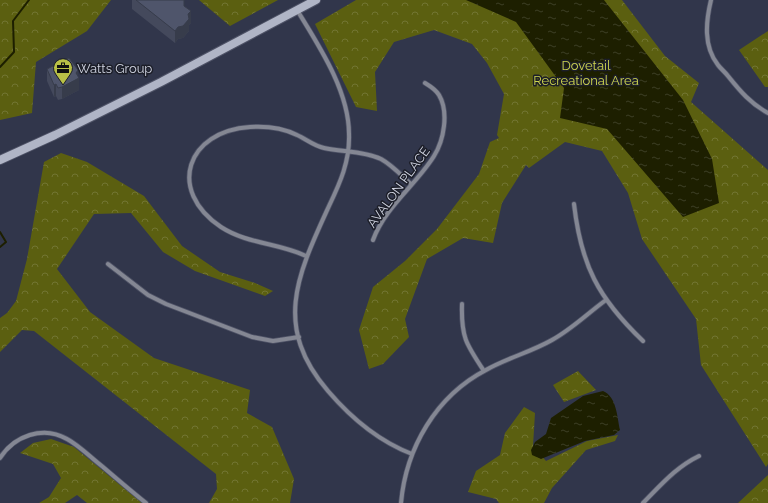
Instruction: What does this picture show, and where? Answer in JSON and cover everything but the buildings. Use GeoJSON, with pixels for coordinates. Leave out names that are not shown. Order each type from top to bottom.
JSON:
{"type":"FeatureCollection","features":[{"type":"Feature","properties":{"kind":"main road"},"geometry":{"type":"LineString","coordinates":[[0,160],[55,135],[161,82],[316,0]]}},
{"type":"Feature","properties":{"kind":"street"},"geometry":{"type":"LineString","coordinates":[[711,0],[706,24],[711,54],[717,64],[745,95],[768,113]]}},
{"type":"Feature","properties":{"kind":"street"},"geometry":{"type":"LineString","coordinates":[[296,10],[342,94],[348,118],[349,151],[340,183],[306,256],[296,292],[296,317],[299,337],[314,372],[336,400],[381,440],[412,454]]}},
{"type":"Feature","properties":{"kind":"street","name":"AVALON PLACE"},"geometry":{"type":"LineString","coordinates":[[373,240],[379,225],[435,155],[444,126],[444,115],[439,96],[425,83]]}},
{"type":"Feature","properties":{"kind":"street"},"geometry":{"type":"LineString","coordinates":[[306,256],[286,248],[248,240],[228,231],[201,210],[193,197],[189,182],[191,164],[198,152],[207,142],[228,132],[248,127],[284,130],[316,145],[381,159],[411,184]]}},
{"type":"Feature","properties":{"kind":"street"},"geometry":{"type":"LineString","coordinates":[[574,204],[577,233],[582,251],[596,285],[617,315],[644,341]]}},
{"type":"Feature","properties":{"kind":"street"},"geometry":{"type":"LineString","coordinates":[[108,264],[148,294],[174,307],[258,339],[284,340],[299,337]]}},
{"type":"Feature","properties":{"kind":"street"},"geometry":{"type":"LineString","coordinates":[[401,503],[402,486],[412,454],[425,428],[439,408],[456,391],[484,370],[554,339],[606,300]]}},
{"type":"Feature","properties":{"kind":"street"},"geometry":{"type":"LineString","coordinates":[[462,304],[462,322],[465,341],[484,370]]}},
{"type":"Feature","properties":{"kind":"street"},"geometry":{"type":"LineString","coordinates":[[0,458],[8,447],[23,437],[40,433],[58,435],[77,445],[146,503]]}},
{"type":"Feature","properties":{"kind":"street"},"geometry":{"type":"LineString","coordinates":[[643,503],[683,464],[699,456]]}},
{"type":"Feature","properties":{"kind":"green space"},"geometry":{"type":"Polygon","coordinates":[[[0,0],[111,0],[87,31],[36,62],[32,113],[0,120],[0,0]]]}},
{"type":"Feature","properties":{"kind":"green space"},"geometry":{"type":"Polygon","coordinates":[[[199,0],[278,0],[230,26],[199,0]]]}},
{"type":"Feature","properties":{"kind":"green space","name":"Dovetail Recreational Area"},"geometry":{"type":"Polygon","coordinates":[[[356,0],[622,0],[665,56],[699,83],[691,102],[768,170],[768,464],[766,467],[701,365],[696,319],[642,239],[628,193],[602,151],[565,142],[529,168],[526,165],[502,203],[493,243],[463,238],[427,259],[405,319],[409,337],[383,364],[369,369],[359,330],[373,287],[405,261],[437,229],[479,174],[490,142],[499,138],[497,135],[504,94],[487,63],[472,44],[434,30],[394,42],[375,72],[377,111],[356,107],[315,24],[356,0]]]}},
{"type":"Feature","properties":{"kind":"green space"},"geometry":{"type":"Polygon","coordinates":[[[768,31],[768,87],[765,87],[739,50],[768,31]]]}},
{"type":"Feature","properties":{"kind":"green space"},"geometry":{"type":"Polygon","coordinates":[[[61,153],[87,162],[144,196],[182,246],[220,272],[255,283],[273,291],[265,296],[195,271],[163,252],[131,213],[94,214],[57,269],[90,312],[154,358],[250,390],[247,413],[272,427],[294,479],[290,503],[209,503],[217,489],[216,474],[34,331],[22,330],[0,352],[0,318],[7,313],[16,301],[27,259],[44,162],[61,153]]]}},
{"type":"Feature","properties":{"kind":"green space"},"geometry":{"type":"Polygon","coordinates":[[[578,371],[596,390],[564,402],[553,385],[578,371]]]}},
{"type":"Feature","properties":{"kind":"green space"},"geometry":{"type":"Polygon","coordinates":[[[524,407],[535,413],[533,446],[546,461],[587,441],[618,435],[615,441],[586,450],[552,488],[544,503],[499,503],[496,499],[468,492],[476,471],[500,455],[505,433],[524,407]]]}},
{"type":"Feature","properties":{"kind":"green space"},"geometry":{"type":"Polygon","coordinates":[[[51,439],[74,447],[142,503],[87,503],[77,495],[65,503],[39,503],[49,497],[61,478],[53,464],[20,453],[33,443],[51,439]]]}},
{"type":"Feature","properties":{"kind":"green space"},"geometry":{"type":"Polygon","coordinates":[[[768,475],[768,503],[738,503],[768,475]]]}},
{"type":"Feature","properties":{"kind":"water"},"geometry":{"type":"Polygon","coordinates":[[[466,0],[604,0],[683,100],[712,159],[719,203],[683,217],[607,129],[560,118],[564,88],[516,22],[466,0]]]}},
{"type":"Feature","properties":{"kind":"water"},"geometry":{"type":"Polygon","coordinates":[[[603,391],[608,394],[614,403],[620,430],[614,435],[585,441],[541,459],[532,455],[531,450],[535,442],[546,434],[551,418],[583,396],[603,391]]]}},
{"type":"Feature","properties":{"kind":"waterway"},"geometry":{"type":"LineString","coordinates":[[0,67],[14,52],[13,21],[29,0]]}},
{"type":"Feature","properties":{"kind":"waterway"},"geometry":{"type":"LineString","coordinates":[[0,232],[6,242],[0,247]]}},
{"type":"Feature","properties":{"kind":"place","name":"Watts Group"},"geometry":{"type":"Point","coordinates":[63,85]}}]}
